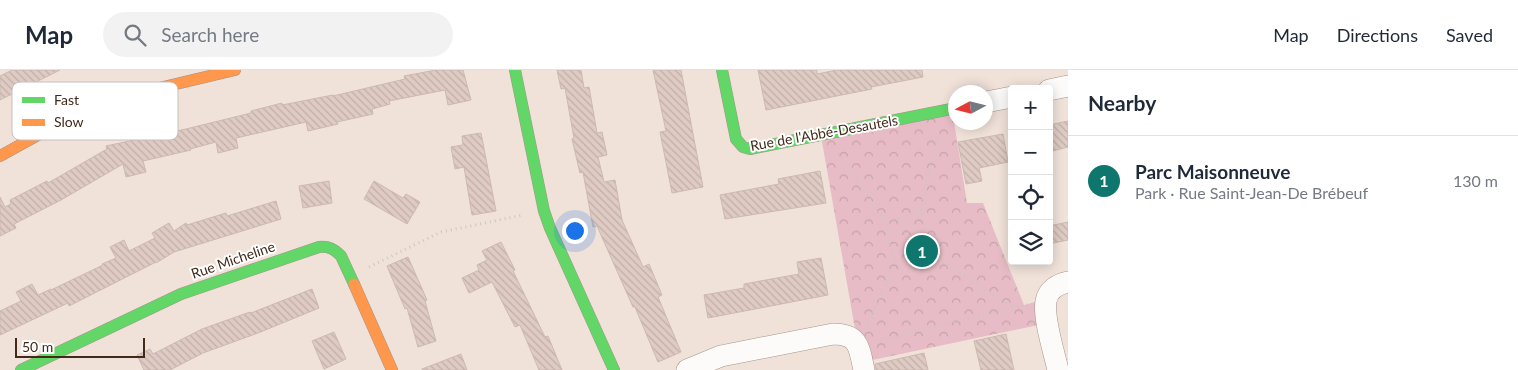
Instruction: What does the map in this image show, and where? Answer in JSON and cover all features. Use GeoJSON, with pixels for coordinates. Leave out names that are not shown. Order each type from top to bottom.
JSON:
{"type":"FeatureCollection","features":[{"type":"Feature","properties":{"kind":"street"},"geometry":{"type":"LineString","coordinates":[[178,84],[235,70]]}},
{"type":"Feature","properties":{"kind":"street"},"geometry":{"type":"LineString","coordinates":[[515,70],[544,211],[555,242],[614,370]]}},
{"type":"Feature","properties":{"kind":"street","name":"Rue de l'Abbé-Desautels"},"geometry":{"type":"LineString","coordinates":[[722,70],[736,139],[746,149],[826,135],[948,109]]}},
{"type":"Feature","properties":{"kind":"street"},"geometry":{"type":"LineString","coordinates":[[1053,89],[1068,86]]}},
{"type":"Feature","properties":{"kind":"street"},"geometry":{"type":"LineString","coordinates":[[993,101],[1008,98]]}},
{"type":"Feature","properties":{"kind":"street"},"geometry":{"type":"LineString","coordinates":[[0,156],[28,140]]}},
{"type":"Feature","properties":{"kind":"street","name":"Rue Micheline"},"geometry":{"type":"LineString","coordinates":[[21,370],[182,294],[325,246],[336,250],[341,256],[392,370]]}},
{"type":"Feature","properties":{"kind":"street"},"geometry":{"type":"LineString","coordinates":[[1058,370],[1048,323],[1046,300],[1050,291],[1068,282]]}},
{"type":"Feature","properties":{"kind":"street"},"geometry":{"type":"LineString","coordinates":[[687,370],[721,356],[833,334],[844,334],[853,338],[858,346],[864,370]]}},
{"type":"Feature","properties":{"kind":"path"},"geometry":{"type":"LineString","coordinates":[[932,255],[921,210],[943,110]]}},
{"type":"Feature","properties":{"kind":"path"},"geometry":{"type":"LineString","coordinates":[[826,135],[886,223],[894,262],[858,346]]}},
{"type":"Feature","properties":{"kind":"path"},"geometry":{"type":"LineString","coordinates":[[886,223],[904,218],[921,210]]}},
{"type":"Feature","properties":{"kind":"path"},"geometry":{"type":"LineString","coordinates":[[350,276],[441,232],[544,211]]}},
{"type":"Feature","properties":{"kind":"path"},"geometry":{"type":"LineString","coordinates":[[894,262],[911,257],[932,255],[1013,308]]}},
{"type":"Feature","properties":{"kind":"path"},"geometry":{"type":"LineString","coordinates":[[858,346],[1046,300]]}},
{"type":"Feature","properties":{"kind":"green space"},"geometry":{"type":"Polygon","coordinates":[[[948,110],[948,130],[955,130],[967,203],[983,203],[1024,305],[1046,299],[1048,323],[863,362],[858,346],[821,136],[948,110]]]}},
{"type":"Feature","properties":{"kind":"building"},"geometry":{"type":"Polygon","coordinates":[[[12,70],[60,70],[36,82],[12,82],[12,94],[0,100],[0,76],[12,70]]]}},
{"type":"Feature","properties":{"kind":"building"},"geometry":{"type":"Polygon","coordinates":[[[436,70],[463,70],[471,100],[448,105],[445,90],[389,101],[390,104],[372,109],[373,114],[308,131],[306,122],[236,138],[238,148],[218,153],[216,142],[143,161],[146,172],[126,177],[123,164],[61,200],[14,224],[16,228],[0,236],[0,197],[5,207],[11,204],[10,200],[47,181],[48,183],[107,149],[106,146],[134,140],[178,140],[178,131],[251,113],[251,111],[282,103],[282,105],[333,96],[405,79],[404,76],[436,70]]]}},
{"type":"Feature","properties":{"kind":"building"},"geometry":{"type":"Polygon","coordinates":[[[557,70],[581,70],[584,88],[589,87],[597,133],[602,132],[607,155],[598,157],[604,182],[615,180],[622,220],[643,267],[649,264],[662,295],[658,297],[681,352],[658,362],[635,307],[633,307],[597,226],[593,227],[583,172],[580,173],[572,139],[574,138],[565,88],[561,89],[557,70]]]}},
{"type":"Feature","properties":{"kind":"building"},"geometry":{"type":"Polygon","coordinates":[[[653,70],[681,70],[703,187],[672,193],[660,132],[666,131],[653,70]]]}},
{"type":"Feature","properties":{"kind":"building"},"geometry":{"type":"Polygon","coordinates":[[[758,70],[817,70],[817,74],[837,70],[922,70],[923,77],[766,110],[758,70]]]}},
{"type":"Feature","properties":{"kind":"building"},"geometry":{"type":"Polygon","coordinates":[[[1068,121],[1068,147],[1053,151],[1053,124],[1068,121]]]}},
{"type":"Feature","properties":{"kind":"building"},"geometry":{"type":"Polygon","coordinates":[[[481,133],[496,211],[472,215],[464,167],[455,169],[451,147],[463,145],[462,136],[481,133]]]}},
{"type":"Feature","properties":{"kind":"building"},"geometry":{"type":"Polygon","coordinates":[[[1003,134],[1008,162],[979,168],[982,181],[966,184],[958,142],[1003,134]]]}},
{"type":"Feature","properties":{"kind":"building"},"geometry":{"type":"Polygon","coordinates":[[[820,171],[826,203],[725,219],[720,195],[779,184],[778,179],[820,171]]]}},
{"type":"Feature","properties":{"kind":"building"},"geometry":{"type":"Polygon","coordinates":[[[329,181],[332,203],[303,208],[299,186],[329,181]]]}},
{"type":"Feature","properties":{"kind":"building"},"geometry":{"type":"Polygon","coordinates":[[[374,181],[403,198],[406,194],[420,202],[407,224],[364,199],[374,181]]]}},
{"type":"Feature","properties":{"kind":"building"},"geometry":{"type":"Polygon","coordinates":[[[276,201],[281,219],[174,252],[156,263],[69,306],[68,303],[0,335],[0,311],[21,301],[16,292],[32,284],[38,295],[51,290],[116,258],[110,247],[124,240],[129,251],[155,238],[152,233],[169,223],[174,231],[186,223],[187,225],[226,213],[227,216],[276,201]]]}},
{"type":"Feature","properties":{"kind":"building"},"geometry":{"type":"Polygon","coordinates":[[[1068,222],[1068,240],[1053,243],[1053,225],[1068,222]]]}},
{"type":"Feature","properties":{"kind":"building"},"geometry":{"type":"Polygon","coordinates":[[[501,242],[545,337],[548,336],[562,370],[539,370],[520,325],[515,327],[492,282],[469,293],[462,278],[479,270],[477,265],[487,260],[482,251],[501,242]]]}},
{"type":"Feature","properties":{"kind":"building"},"geometry":{"type":"Polygon","coordinates":[[[408,257],[427,300],[425,301],[436,341],[418,347],[407,308],[405,309],[387,266],[408,257]]]}},
{"type":"Feature","properties":{"kind":"building"},"geometry":{"type":"Polygon","coordinates":[[[821,258],[828,295],[708,318],[704,295],[744,288],[744,284],[799,274],[797,262],[821,258]]]}},
{"type":"Feature","properties":{"kind":"building"},"geometry":{"type":"Polygon","coordinates":[[[312,289],[319,308],[203,353],[170,370],[144,370],[137,355],[150,349],[153,354],[202,329],[251,313],[312,289]]]}},
{"type":"Feature","properties":{"kind":"building"},"geometry":{"type":"Polygon","coordinates":[[[334,332],[346,359],[324,369],[312,341],[334,332]]]}},
{"type":"Feature","properties":{"kind":"building"},"geometry":{"type":"Polygon","coordinates":[[[1006,334],[1014,370],[981,370],[974,341],[1006,334]]]}},
{"type":"Feature","properties":{"kind":"building"},"geometry":{"type":"Polygon","coordinates":[[[924,353],[928,370],[876,370],[875,364],[924,353]]]}},
{"type":"Feature","properties":{"kind":"building"},"geometry":{"type":"Polygon","coordinates":[[[461,354],[467,370],[422,370],[422,369],[461,354]]]}},
{"type":"Feature","properties":{"kind":"traffic: fast"},"geometry":{"type":"LineString","coordinates":[[515,70],[544,211],[614,370]]}},
{"type":"Feature","properties":{"kind":"traffic: fast"},"geometry":{"type":"LineString","coordinates":[[722,70],[736,139],[743,147],[750,149],[948,110]]}},
{"type":"Feature","properties":{"kind":"traffic: fast"},"geometry":{"type":"LineString","coordinates":[[21,370],[181,294],[319,247],[331,248],[341,256],[354,284]]}},
{"type":"Feature","properties":{"kind":"traffic: slow"},"geometry":{"type":"LineString","coordinates":[[178,84],[235,70]]}},
{"type":"Feature","properties":{"kind":"traffic: slow"},"geometry":{"type":"LineString","coordinates":[[0,156],[29,140]]}},
{"type":"Feature","properties":{"kind":"traffic: slow"},"geometry":{"type":"LineString","coordinates":[[354,284],[392,370]]}},
{"type":"Feature","properties":{"kind":"place","name":"Parc Maisonneuve"},"geometry":{"type":"Point","coordinates":[922,251]}}]}
